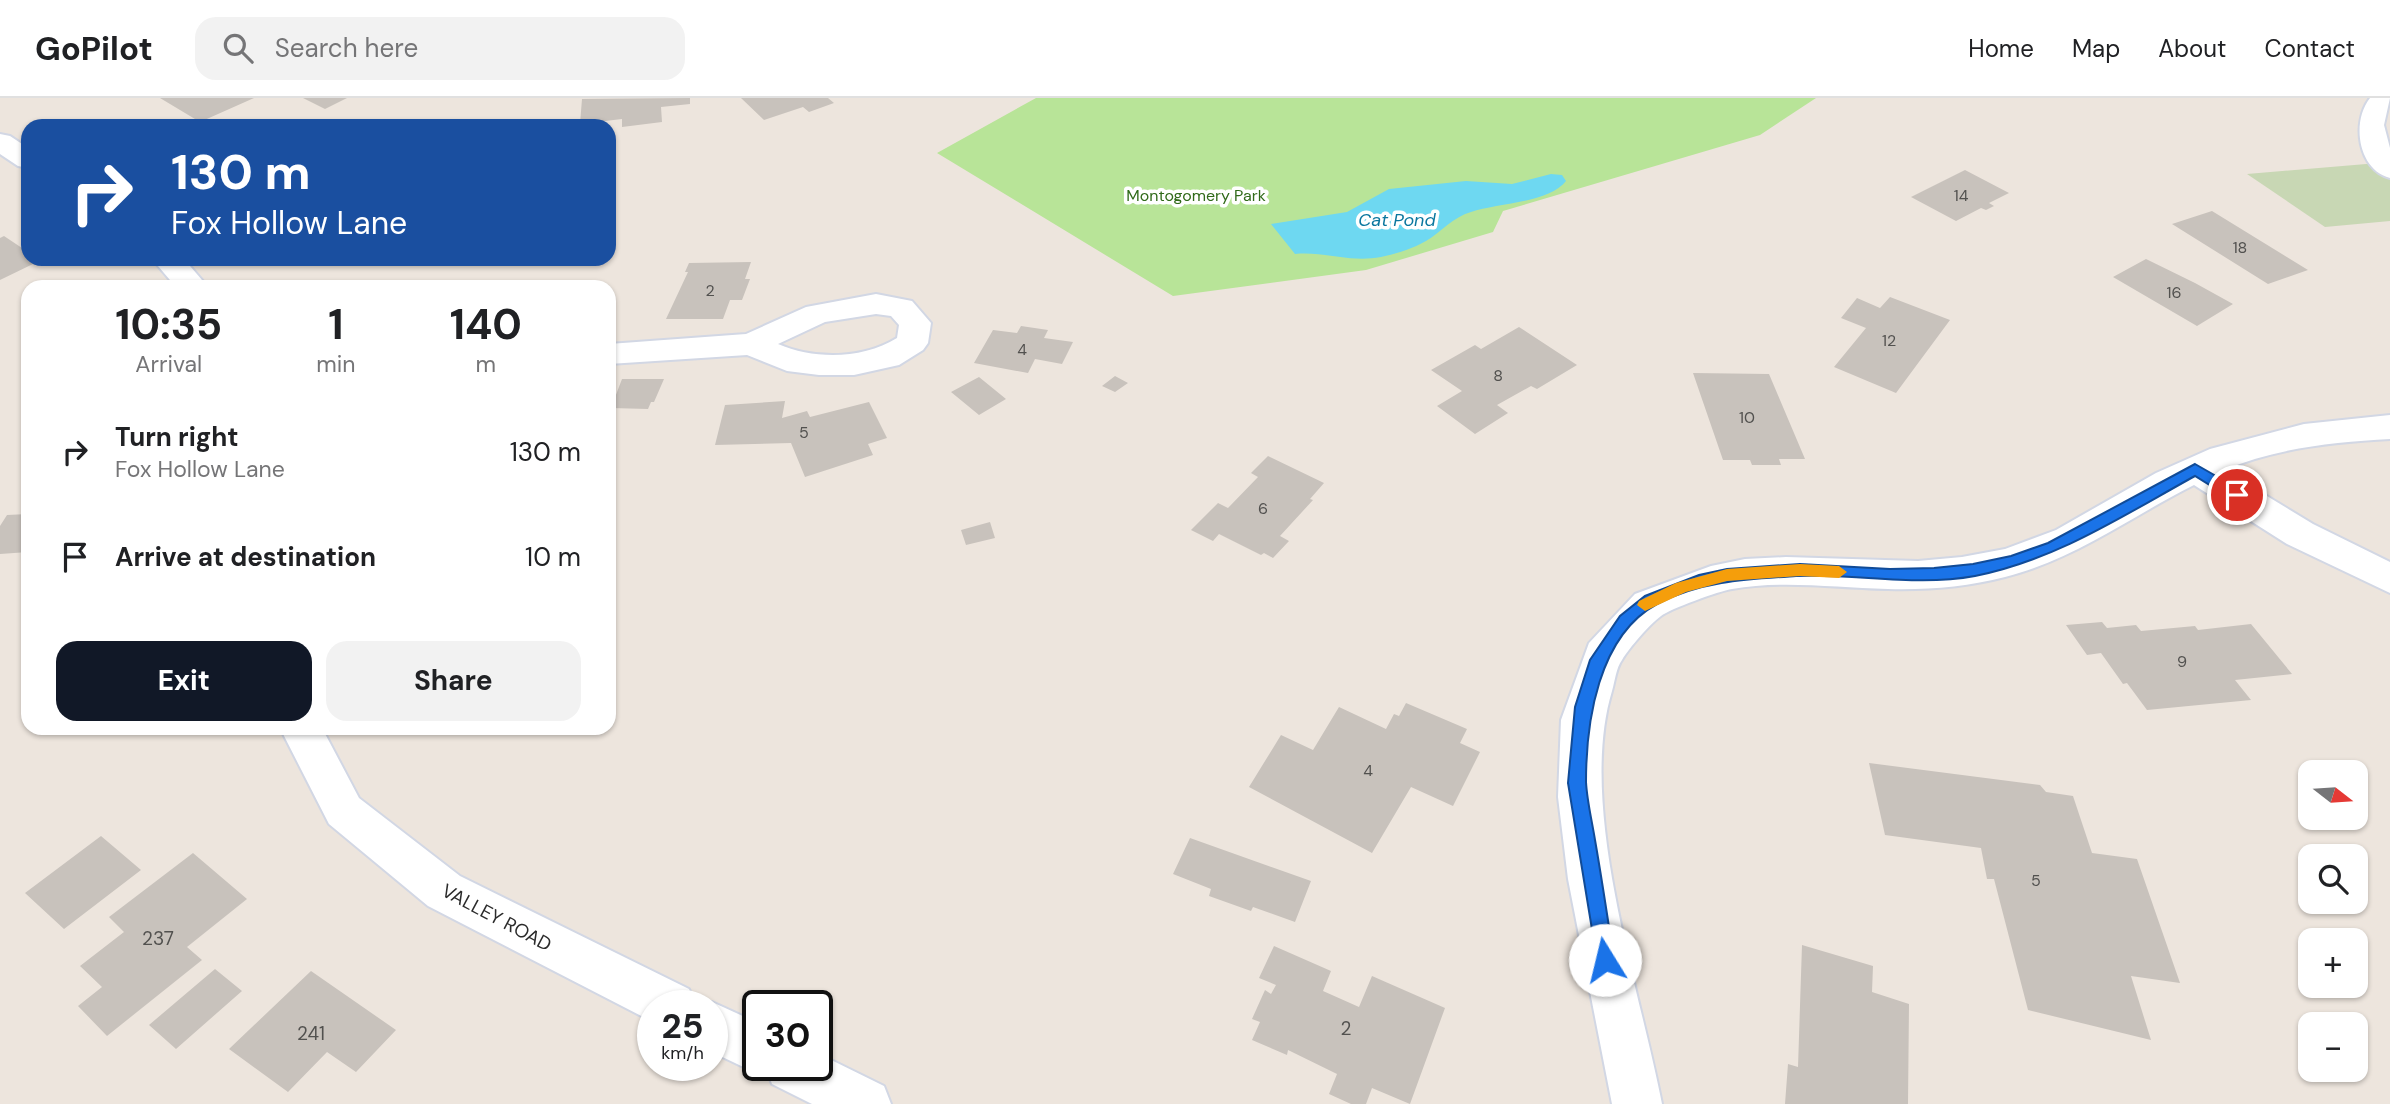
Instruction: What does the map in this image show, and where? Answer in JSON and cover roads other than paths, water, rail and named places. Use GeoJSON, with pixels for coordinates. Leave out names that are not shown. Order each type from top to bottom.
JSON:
{"type":"FeatureCollection","features":[{"type":"Feature","properties":{"kind":"street"},"geometry":{"type":"LineString","coordinates":[[2384,98],[2374,110],[2370,126],[2374,144],[2390,170]]}},
{"type":"Feature","properties":{"kind":"street"},"geometry":{"type":"LineString","coordinates":[[0,142],[21,156]]}},
{"type":"Feature","properties":{"kind":"street"},"geometry":{"type":"LineString","coordinates":[[174,266],[186,280]]}},
{"type":"Feature","properties":{"kind":"street"},"geometry":{"type":"LineString","coordinates":[[616,354],[751,344]]}},
{"type":"Feature","properties":{"kind":"street"},"geometry":{"type":"LineString","coordinates":[[1637,1104],[1633,1072],[1605,960],[1577,783],[1584,707],[1598,660],[1626,620],[1651,600],[1704,580],[1727,575],[1800,570],[1890,575],[1934,574],[1973,570],[2012,561],[2054,547],[2195,469],[2248,447],[2283,438],[2345,429],[2390,427]]}},
{"type":"Feature","properties":{"kind":"street"},"geometry":{"type":"LineString","coordinates":[[2195,469],[2300,534],[2390,579]]}},
{"type":"Feature","properties":{"kind":"street","name":"VALLEY ROAD"},"geometry":{"type":"LineString","coordinates":[[305,735],[344,811],[444,891],[640,990]]}},
{"type":"Feature","properties":{"kind":"street"},"geometry":{"type":"LineString","coordinates":[[820,1081],[866,1104]]}},
{"type":"Feature","properties":{"kind":"water","name":"Cat Pond"},"geometry":{"type":"Polygon","coordinates":[[[1551,174],[1562,175],[1566,181],[1548,194],[1465,214],[1421,244],[1381,257],[1358,259],[1295,254],[1271,224],[1347,212],[1389,189],[1466,181],[1512,184],[1551,174]]]}},
{"type":"Feature","properties":{"kind":"park label","name":"Montogomery Park"},"geometry":{"type":"Point","coordinates":[1196,195]}}]}
